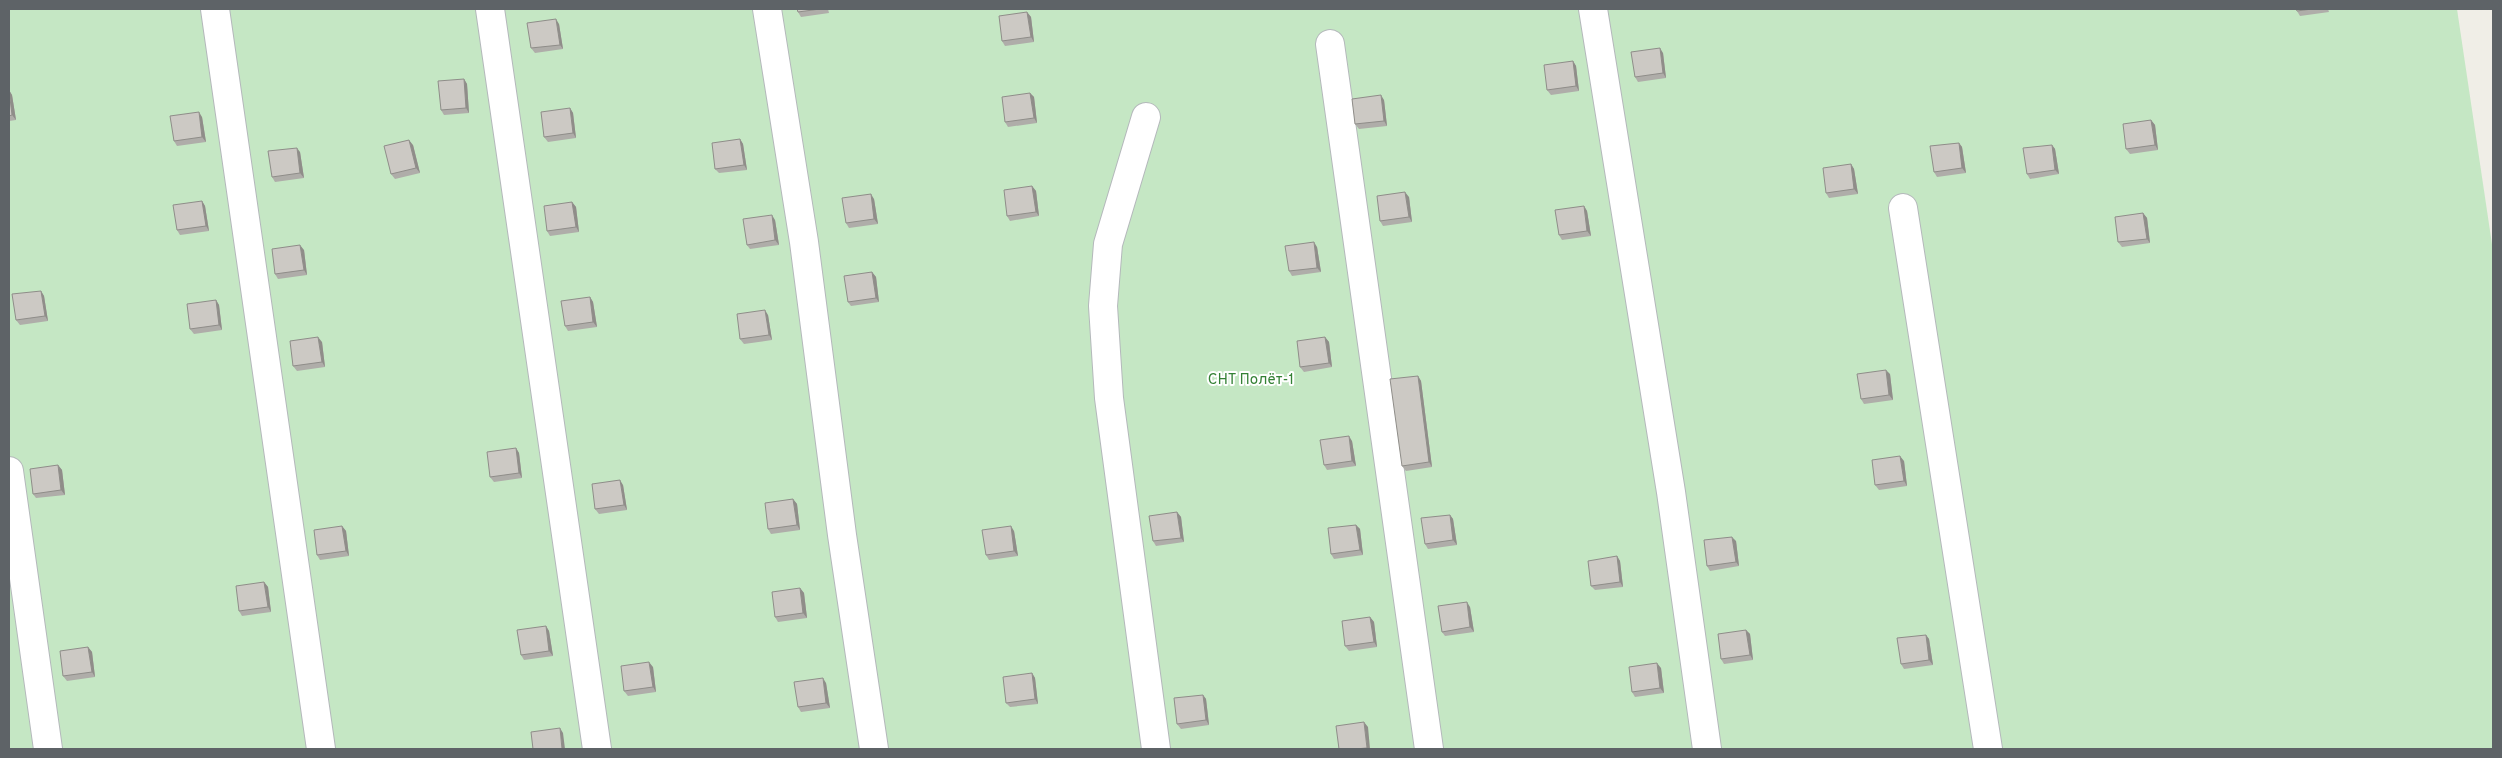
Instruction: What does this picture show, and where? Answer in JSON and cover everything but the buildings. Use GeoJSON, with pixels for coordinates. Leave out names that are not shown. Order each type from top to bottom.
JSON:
{"type":"FeatureCollection","features":[{"type":"Feature","properties":{"kind":"lane"},"geometry":{"type":"LineString","coordinates":[[214,9],[321,749]]}},
{"type":"Feature","properties":{"kind":"lane"},"geometry":{"type":"LineString","coordinates":[[490,9],[598,749]]}},
{"type":"Feature","properties":{"kind":"lane"},"geometry":{"type":"LineString","coordinates":[[767,9],[804,242],[842,535],[874,749]]}},
{"type":"Feature","properties":{"kind":"lane"},"geometry":{"type":"LineString","coordinates":[[1593,9],[1671,492],[1707,749]]}},
{"type":"Feature","properties":{"kind":"lane"},"geometry":{"type":"LineString","coordinates":[[1330,44],[1429,749]]}},
{"type":"Feature","properties":{"kind":"lane"},"geometry":{"type":"LineString","coordinates":[[1146,117],[1108,244],[1103,306],[1109,398],[1156,749]]}},
{"type":"Feature","properties":{"kind":"lane"},"geometry":{"type":"LineString","coordinates":[[1903,208],[1988,749]]}},
{"type":"Feature","properties":{"kind":"lane"},"geometry":{"type":"LineString","coordinates":[[9,471],[48,749]]}},
{"type":"Feature","properties":{"kind":"green space","name":"СНТ Полёт-1"},"geometry":{"type":"Polygon","coordinates":[[[9,9],[2457,9],[2493,251],[2493,749],[9,749],[9,9]]]}}]}
